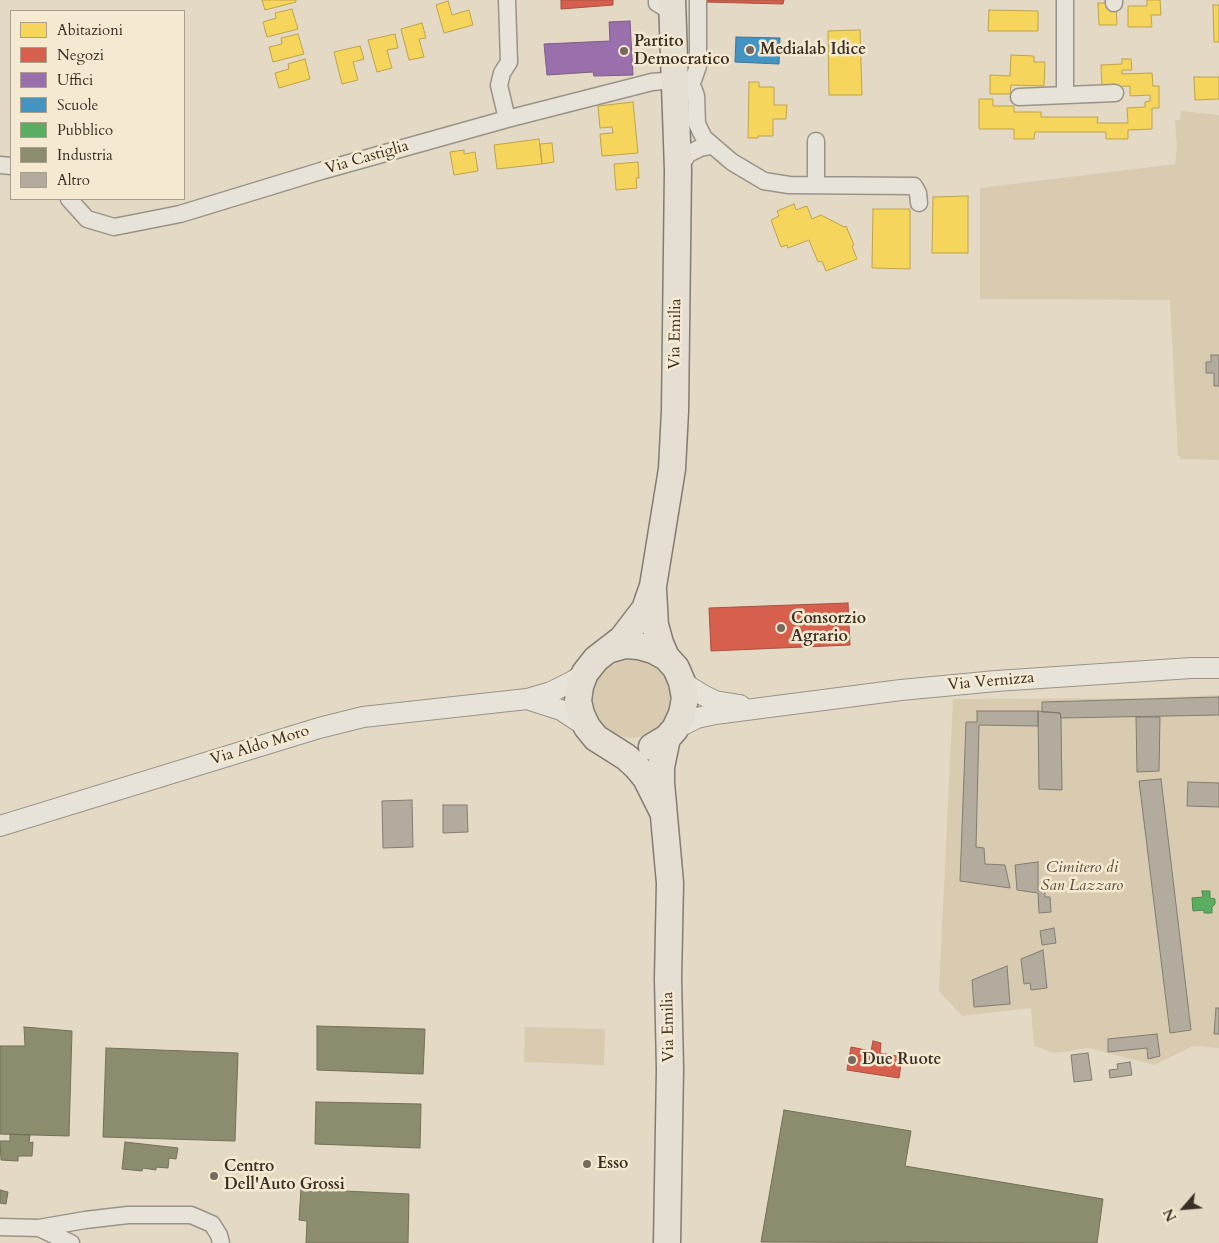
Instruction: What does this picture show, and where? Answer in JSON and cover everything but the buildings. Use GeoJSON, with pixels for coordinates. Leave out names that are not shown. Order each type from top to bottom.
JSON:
{"type":"FeatureCollection","features":[{"type":"Feature","properties":{"kind":"main road","name":"Via Emilia"},"geometry":{"type":"LineString","coordinates":[[663,812],[646,778],[626,757],[596,738],[587,727],[581,714],[578,700],[580,686],[585,673],[596,659],[622,640],[645,609],[653,586],[672,469],[675,411],[678,170],[683,83],[667,4]]}},
{"type":"Feature","properties":{"kind":"main road","name":"Via Emilia"},"geometry":{"type":"LineString","coordinates":[[653,586],[655,625],[660,643],[666,657],[676,668],[682,682],[685,698],[682,714],[671,734],[661,767],[663,812],[670,882],[668,979],[670,1069],[667,1243]]}},
{"type":"Feature","properties":{"kind":"main road"},"geometry":{"type":"LineString","coordinates":[[611,649],[625,645],[639,646],[653,650],[666,657]]}},
{"type":"Feature","properties":{"kind":"main road"},"geometry":{"type":"LineString","coordinates":[[607,746],[619,750],[638,751],[656,746],[671,734]]}},
{"type":"Feature","properties":{"kind":"street"},"geometry":{"type":"LineString","coordinates":[[507,119],[500,85],[502,73],[509,62],[508,0]]}},
{"type":"Feature","properties":{"kind":"street","name":"Via Emilia"},"geometry":{"type":"LineString","coordinates":[[698,0],[698,66],[683,83],[696,96],[699,132],[711,146],[764,182],[775,184],[914,186],[918,193],[919,203]]}},
{"type":"Feature","properties":{"kind":"street"},"geometry":{"type":"LineString","coordinates":[[1065,0],[1065,94]]}},
{"type":"Feature","properties":{"kind":"street","name":"Via Castiglia"},"geometry":{"type":"LineString","coordinates":[[69,200],[88,219],[114,227],[180,214],[321,171],[507,119],[639,85],[660,81],[683,83]]}},
{"type":"Feature","properties":{"kind":"street"},"geometry":{"type":"LineString","coordinates":[[1019,97],[1115,93]]}},
{"type":"Feature","properties":{"kind":"street"},"geometry":{"type":"LineString","coordinates":[[816,141],[816,184]]}},
{"type":"Feature","properties":{"kind":"street"},"geometry":{"type":"LineString","coordinates":[[678,170],[688,154],[700,148],[711,146]]}},
{"type":"Feature","properties":{"kind":"street","name":"Via Vernizza"},"geometry":{"type":"LineString","coordinates":[[671,734],[697,718],[901,690],[996,681],[1219,668]]}},
{"type":"Feature","properties":{"kind":"street","name":"Via Aldo Moro"},"geometry":{"type":"LineString","coordinates":[[0,826],[303,733],[362,717],[528,699],[551,692],[585,673]]}},
{"type":"Feature","properties":{"kind":"street","name":"Via Vernizza"},"geometry":{"type":"LineString","coordinates":[[682,682],[715,701],[764,708]]}},
{"type":"Feature","properties":{"kind":"street","name":"Via Aldo Moro"},"geometry":{"type":"LineString","coordinates":[[528,699],[562,710],[587,727]]}},
{"type":"Feature","properties":{"kind":"street"},"geometry":{"type":"LineString","coordinates":[[0,1227],[39,1228],[128,1215],[191,1215],[212,1224],[219,1235],[221,1243]]}},
{"type":"Feature","properties":{"kind":"street"},"geometry":{"type":"LineString","coordinates":[[39,1228],[71,1243]]}},
{"type":"Feature","properties":{"kind":"green space"},"geometry":{"type":"Polygon","coordinates":[[[1181,111],[1219,115],[1219,460],[1180,459],[1180,456],[1178,456],[1170,300],[980,299],[980,188],[1175,164],[1177,148],[1175,120],[1180,120],[1181,111]]]}},
{"type":"Feature","properties":{"kind":"green space"},"geometry":{"type":"Polygon","coordinates":[[[624,660],[640,660],[654,666],[665,677],[671,691],[671,707],[665,721],[654,732],[640,738],[624,738],[610,732],[599,721],[593,707],[593,691],[599,677],[610,666],[624,660]]]}},
{"type":"Feature","properties":{"kind":"green space","name":"Cimitero di San Lazzaro"},"geometry":{"type":"Polygon","coordinates":[[[1219,695],[1219,1048],[1193,1046],[1154,1065],[1089,1048],[1054,1053],[1034,1046],[1031,1008],[962,1016],[939,991],[953,699],[1148,698],[1219,695]]]}},
{"type":"Feature","properties":{"kind":"green space"},"geometry":{"type":"Polygon","coordinates":[[[525,1027],[605,1029],[604,1065],[524,1062],[525,1027]]]}},
{"type":"Feature","properties":{"kind":"place","name":"Medialab Idice"},"geometry":{"type":"Point","coordinates":[750,50]}},
{"type":"Feature","properties":{"kind":"place","name":"Partito Democratico"},"geometry":{"type":"Point","coordinates":[624,51]}},
{"type":"Feature","properties":{"kind":"place","name":"Consorzio Agrario"},"geometry":{"type":"Point","coordinates":[781,628]}},
{"type":"Feature","properties":{"kind":"place","name":"Due Ruote"},"geometry":{"type":"Point","coordinates":[852,1060]}},
{"type":"Feature","properties":{"kind":"place","name":"Esso"},"geometry":{"type":"Point","coordinates":[587,1164]}},
{"type":"Feature","properties":{"kind":"place","name":"Centro Dell'Auto Grossi"},"geometry":{"type":"Point","coordinates":[214,1176]}}]}
